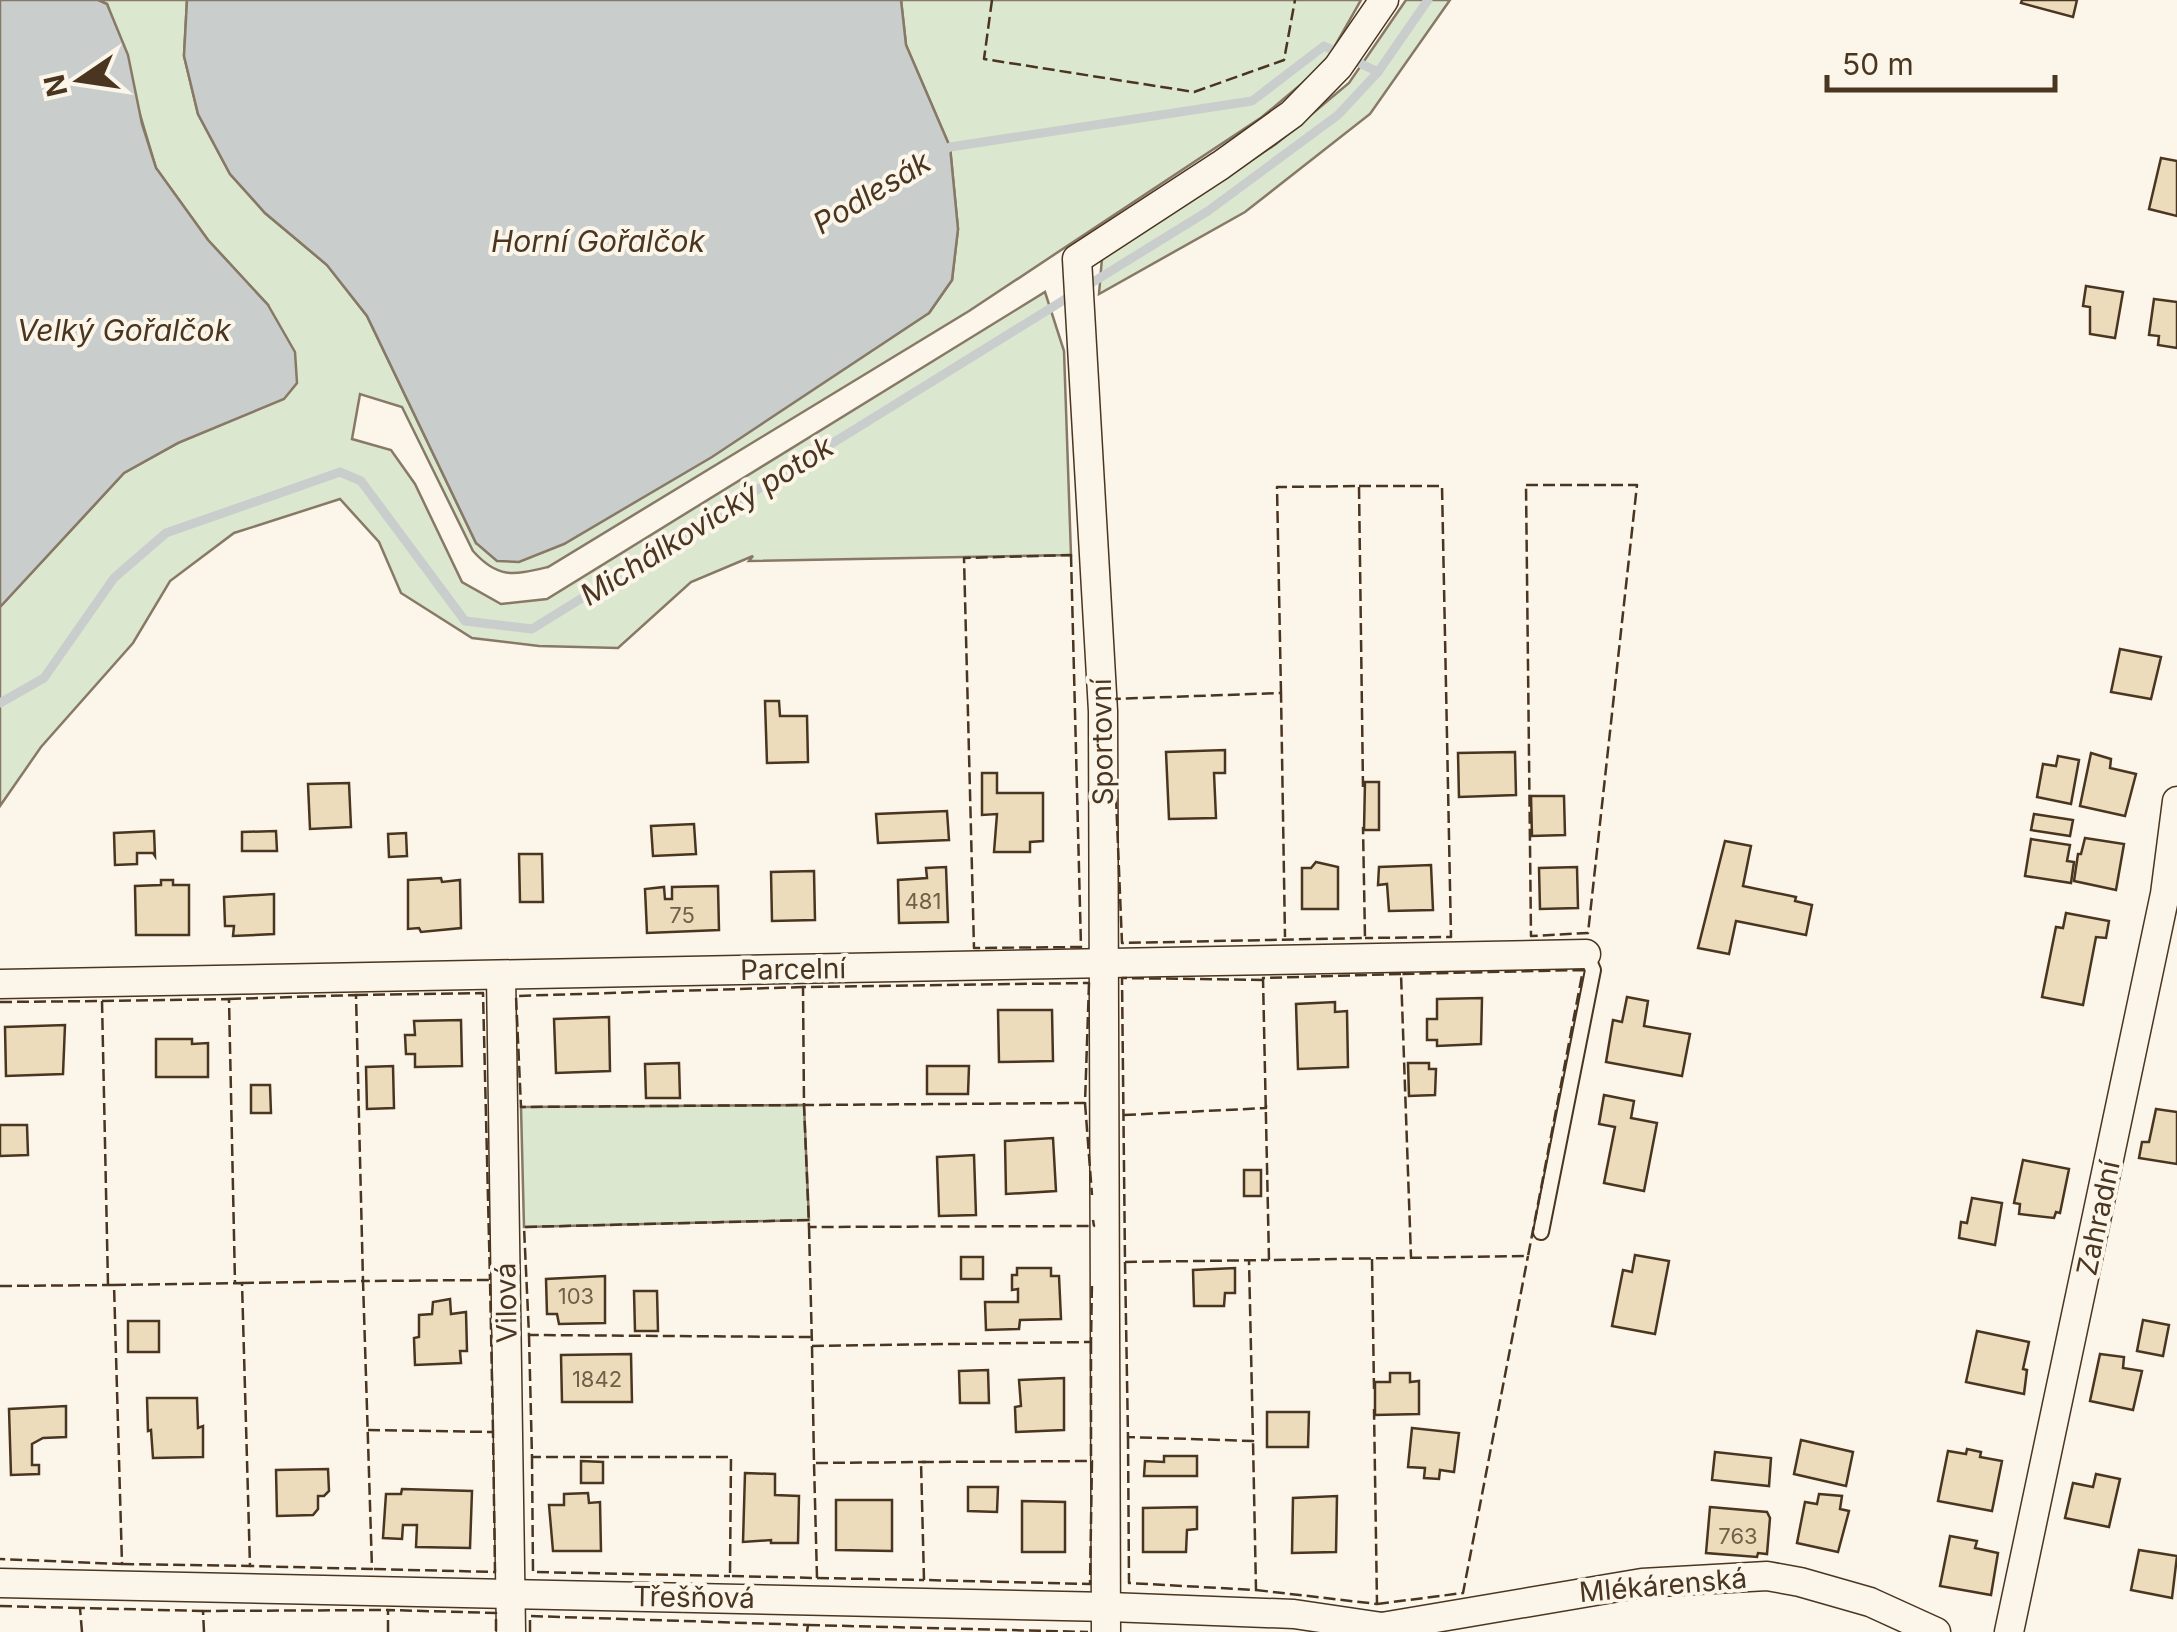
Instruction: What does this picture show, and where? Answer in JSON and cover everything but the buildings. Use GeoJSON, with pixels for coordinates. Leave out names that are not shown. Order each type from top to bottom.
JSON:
{"type":"FeatureCollection","features":[{"type":"Feature","properties":{"kind":"street","name":"Sportovní"},"geometry":{"type":"LineString","coordinates":[[1107,1620],[1103,711],[1083,314],[1076,278],[1078,259],[1292,114],[1338,67],[1384,0]]}},
{"type":"Feature","properties":{"kind":"street","name":"Zahradní"},"geometry":{"type":"LineString","coordinates":[[2010,1632],[2162,911],[2177,802]]}},
{"type":"Feature","properties":{"kind":"street","name":"Parcelní"},"geometry":{"type":"LineString","coordinates":[[0,984],[1586,954]]}},
{"type":"Feature","properties":{"kind":"street","name":"Vilová"},"geometry":{"type":"LineString","coordinates":[[501,974],[510,1632]]}},
{"type":"Feature","properties":{"kind":"street","name":"Mlékárenská"},"geometry":{"type":"LineString","coordinates":[[1383,1630],[1642,1583],[1766,1576],[1870,1602],[1936,1632]]}},
{"type":"Feature","properties":{"kind":"street","name":"Třešňová"},"geometry":{"type":"LineString","coordinates":[[0,1583],[511,1592],[1107,1620],[1294,1614],[1383,1630]]}},
{"type":"Feature","properties":{"kind":"lane"},"geometry":{"type":"LineString","coordinates":[[1541,1232],[1593,970],[1586,954]]}},
{"type":"Feature","properties":{"kind":"green space"},"geometry":{"type":"Polygon","coordinates":[[[98,0],[187,0],[184,56],[198,114],[230,174],[265,213],[327,265],[367,316],[476,543],[929,313],[952,280],[958,229],[950,147],[906,45],[901,0],[1361,0],[1324,65],[1262,117],[969,311],[548,567],[507,572],[482,560],[473,551],[402,407],[360,394],[352,439],[391,450],[415,484],[462,582],[501,604],[547,599],[1045,292],[1064,351],[1071,555],[749,561],[753,556],[691,582],[618,648],[539,646],[472,638],[401,593],[379,542],[340,499],[234,533],[170,581],[133,643],[41,747],[0,806],[0,607],[124,473],[178,443],[268,305],[208,240],[156,168],[107,4],[98,0]]]}},
{"type":"Feature","properties":{"kind":"green space"},"geometry":{"type":"Polygon","coordinates":[[[1406,0],[1450,0],[1370,114],[1245,212],[1099,294],[1102,258],[1276,144],[1349,83],[1406,0]]]}},
{"type":"Feature","properties":{"kind":"green space"},"geometry":{"type":"Polygon","coordinates":[[[804,1105],[809,1220],[524,1227],[521,1107],[804,1105]]]}},
{"type":"Feature","properties":{"kind":"water","name":"Velký Gořalčok"},"geometry":{"type":"Polygon","coordinates":[[[0,0],[98,0],[107,4],[128,55],[142,124],[156,168],[208,240],[268,305],[295,352],[297,383],[284,399],[178,443],[124,473],[0,607],[0,0]]]}},
{"type":"Feature","properties":{"kind":"water","name":"Horní Gořalčok"},"geometry":{"type":"Polygon","coordinates":[[[187,0],[901,0],[906,45],[950,147],[958,229],[952,280],[929,313],[712,457],[564,544],[519,562],[497,561],[476,543],[367,316],[327,265],[265,213],[230,174],[198,114],[184,56],[187,0]]]}},
{"type":"Feature","properties":{"kind":"waterway","name":"Michálkovický potok"},"geometry":{"type":"LineString","coordinates":[[1085,287],[1208,211],[1338,115],[1378,72],[1428,0]]}},
{"type":"Feature","properties":{"kind":"waterway","name":"Podlesák"},"geometry":{"type":"LineString","coordinates":[[940,153],[950,147],[1252,101],[1324,46],[1378,72]]}},
{"type":"Feature","properties":{"kind":"waterway","name":"Michálkovický potok"},"geometry":{"type":"LineString","coordinates":[[0,703],[44,678],[114,578],[166,533],[340,472],[361,481],[465,621],[532,629],[1072,295]]}},
{"type":"Feature","properties":{"kind":"fence"},"geometry":{"type":"LineString","coordinates":[[992,0],[984,59],[1194,92],[1284,60],[1295,0]]}},
{"type":"Feature","properties":{"kind":"fence"},"geometry":{"type":"LineString","coordinates":[[1526,485],[1637,485],[1588,933],[1531,936],[1526,485]]}},
{"type":"Feature","properties":{"kind":"fence"},"geometry":{"type":"LineString","coordinates":[[1359,486],[1442,486],[1451,937],[1365,938]]}},
{"type":"Feature","properties":{"kind":"fence"},"geometry":{"type":"LineString","coordinates":[[1281,693],[1277,487],[1359,486],[1363,787]]}},
{"type":"Feature","properties":{"kind":"fence"},"geometry":{"type":"LineString","coordinates":[[1071,555],[1081,947],[974,948],[964,558],[1071,555]]}},
{"type":"Feature","properties":{"kind":"fence"},"geometry":{"type":"LineString","coordinates":[[1113,702],[1112,699],[1281,693],[1285,937]]}},
{"type":"Feature","properties":{"kind":"fence"},"geometry":{"type":"LineString","coordinates":[[1116,797],[1122,943],[1365,938],[1363,827]]}},
{"type":"Feature","properties":{"kind":"fence"},"geometry":{"type":"LineString","coordinates":[[1401,974],[1263,978],[1269,1260],[1528,1256],[1583,970],[1401,974],[1411,1257]]}},
{"type":"Feature","properties":{"kind":"fence"},"geometry":{"type":"LineString","coordinates":[[1263,980],[1122,978],[1125,1262],[1269,1260]]}},
{"type":"Feature","properties":{"kind":"fence"},"geometry":{"type":"LineString","coordinates":[[1089,983],[1085,1103],[804,1105],[803,987],[1089,983]]}},
{"type":"Feature","properties":{"kind":"fence"},"geometry":{"type":"LineString","coordinates":[[803,987],[516,996],[521,1107],[804,1105],[809,1227],[1094,1226],[1093,1220]]}},
{"type":"Feature","properties":{"kind":"fence"},"geometry":{"type":"LineString","coordinates":[[356,995],[483,993],[490,1280]]}},
{"type":"Feature","properties":{"kind":"fence"},"geometry":{"type":"LineString","coordinates":[[229,999],[356,995],[363,1281],[490,1280],[493,1432]]}},
{"type":"Feature","properties":{"kind":"fence"},"geometry":{"type":"LineString","coordinates":[[102,1001],[229,999],[235,1283]]}},
{"type":"Feature","properties":{"kind":"fence"},"geometry":{"type":"LineString","coordinates":[[0,1002],[102,1001],[108,1285]]}},
{"type":"Feature","properties":{"kind":"fence"},"geometry":{"type":"LineString","coordinates":[[1085,1103],[1092,1195]]}},
{"type":"Feature","properties":{"kind":"fence"},"geometry":{"type":"LineString","coordinates":[[1124,1115],[1266,1105]]}},
{"type":"Feature","properties":{"kind":"fence"},"geometry":{"type":"LineString","coordinates":[[809,1220],[524,1227],[529,1335],[812,1337]]}},
{"type":"Feature","properties":{"kind":"fence"},"geometry":{"type":"LineString","coordinates":[[809,1227],[812,1346],[1091,1342],[1092,1281]]}},
{"type":"Feature","properties":{"kind":"fence"},"geometry":{"type":"LineString","coordinates":[[1377,1604],[1463,1593],[1528,1256]]}},
{"type":"Feature","properties":{"kind":"fence"},"geometry":{"type":"LineString","coordinates":[[1372,1259],[1374,1389]]}},
{"type":"Feature","properties":{"kind":"fence"},"geometry":{"type":"LineString","coordinates":[[1125,1262],[1128,1437],[1253,1441],[1249,1260]]}},
{"type":"Feature","properties":{"kind":"fence"},"geometry":{"type":"LineString","coordinates":[[242,1283],[363,1281],[372,1569],[250,1566]]}},
{"type":"Feature","properties":{"kind":"fence"},"geometry":{"type":"LineString","coordinates":[[114,1285],[242,1283],[250,1566],[122,1564]]}},
{"type":"Feature","properties":{"kind":"fence"},"geometry":{"type":"LineString","coordinates":[[0,1286],[114,1285],[122,1564],[0,1559]]}},
{"type":"Feature","properties":{"kind":"fence"},"geometry":{"type":"LineString","coordinates":[[529,1335],[532,1457],[731,1457],[730,1576],[817,1578],[814,1463]]}},
{"type":"Feature","properties":{"kind":"fence"},"geometry":{"type":"LineString","coordinates":[[1091,1342],[1091,1461]]}},
{"type":"Feature","properties":{"kind":"fence"},"geometry":{"type":"LineString","coordinates":[[812,1346],[814,1463],[926,1462]]}},
{"type":"Feature","properties":{"kind":"fence"},"geometry":{"type":"LineString","coordinates":[[1256,1590],[1377,1604],[1374,1409]]}},
{"type":"Feature","properties":{"kind":"fence"},"geometry":{"type":"LineString","coordinates":[[368,1430],[493,1432],[495,1572],[372,1569]]}},
{"type":"Feature","properties":{"kind":"fence"},"geometry":{"type":"LineString","coordinates":[[1128,1437],[1129,1583],[1256,1590],[1253,1441]]}},
{"type":"Feature","properties":{"kind":"fence"},"geometry":{"type":"LineString","coordinates":[[532,1457],[533,1572],[730,1576]]}},
{"type":"Feature","properties":{"kind":"fence"},"geometry":{"type":"LineString","coordinates":[[1092,1461],[1090,1584],[924,1580],[921,1462],[1092,1461]]}},
{"type":"Feature","properties":{"kind":"fence"},"geometry":{"type":"LineString","coordinates":[[817,1578],[924,1580]]}},
{"type":"Feature","properties":{"kind":"fence"},"geometry":{"type":"LineString","coordinates":[[0,1606],[80,1608]]}},
{"type":"Feature","properties":{"kind":"fence"},"geometry":{"type":"LineString","coordinates":[[82,1632],[80,1608],[203,1611]]}},
{"type":"Feature","properties":{"kind":"fence"},"geometry":{"type":"LineString","coordinates":[[204,1632],[203,1611],[388,1610]]}},
{"type":"Feature","properties":{"kind":"fence"},"geometry":{"type":"LineString","coordinates":[[388,1632],[388,1610],[496,1613],[496,1632]]}},
{"type":"Feature","properties":{"kind":"fence"},"geometry":{"type":"LineString","coordinates":[[530,1632],[530,1616],[808,1625],[807,1632]]}},
{"type":"Feature","properties":{"kind":"fence"},"geometry":{"type":"LineString","coordinates":[[808,1625],[1088,1632]]}}]}
